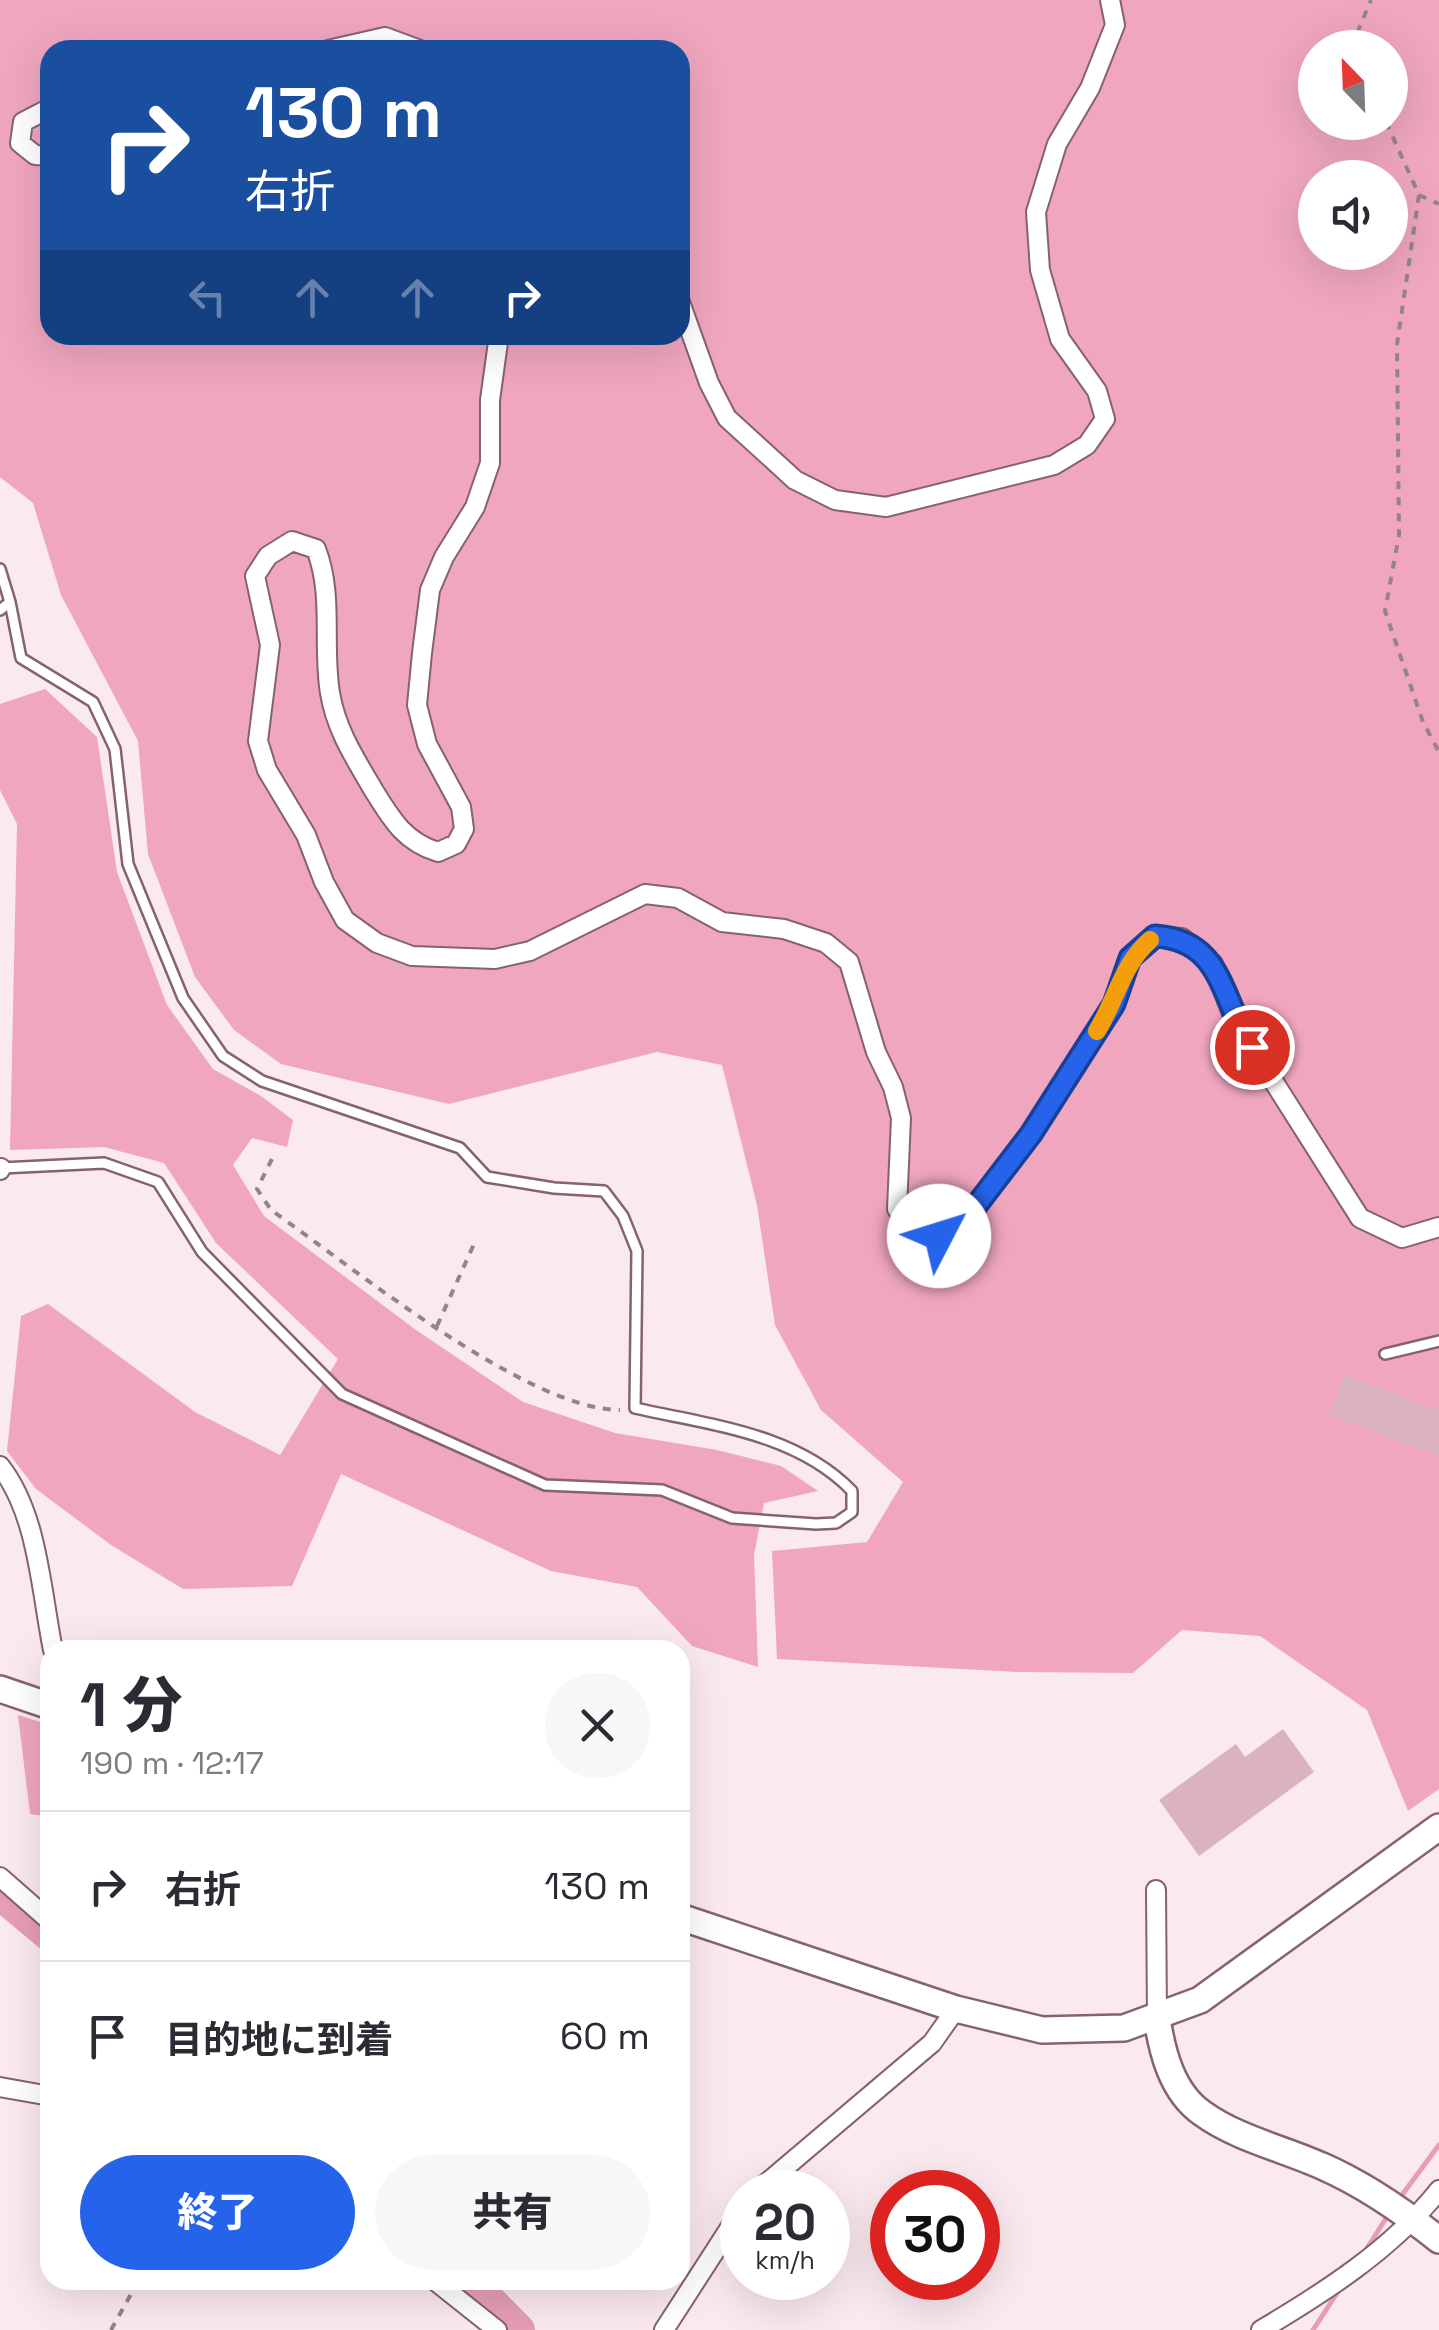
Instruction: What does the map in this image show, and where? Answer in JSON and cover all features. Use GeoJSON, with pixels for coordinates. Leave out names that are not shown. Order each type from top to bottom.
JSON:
{"type":"FeatureCollection","features":[{"type":"Feature","properties":{"kind":"street"},"geometry":{"type":"LineString","coordinates":[[690,330],[709,383],[727,418],[795,480],[835,500],[886,508],[1054,465],[1088,445],[1105,419],[1097,392],[1060,339],[1040,270],[1036,212],[1057,144],[1090,88],[1115,25],[1110,0]]}},
{"type":"Feature","properties":{"kind":"street"},"geometry":{"type":"LineString","coordinates":[[369,40],[385,36],[395,40]]}},
{"type":"Feature","properties":{"kind":"street"},"geometry":{"type":"LineString","coordinates":[[40,113],[23,122],[20,143],[40,156]]}},
{"type":"Feature","properties":{"kind":"street"},"geometry":{"type":"LineString","coordinates":[[498,345],[490,400],[490,464],[475,508],[444,557],[430,590],[417,705],[428,744],[461,807],[464,829],[456,844],[438,852],[414,845],[386,810],[345,742],[330,695],[326,574],[316,549],[292,541],[268,556],[255,576],[270,645],[258,741],[266,770],[306,836],[324,882],[345,920],[377,943],[412,956],[496,959],[530,952],[645,894],[678,898],[722,922],[784,930],[826,943],[849,962],[876,1052],[893,1087],[901,1118],[897,1210],[916,1233],[939,1236],[969,1215],[1031,1134],[1114,1004],[1130,958],[1155,936],[1182,938],[1213,964],[1234,1019],[1360,1218],[1402,1238],[1439,1227]]}},
{"type":"Feature","properties":{"kind":"street"},"geometry":{"type":"LineString","coordinates":[[0,1466],[15,1486],[24,1516],[50,1640]]}},
{"type":"Feature","properties":{"kind":"street"},"geometry":{"type":"LineString","coordinates":[[0,1689],[40,1703]]}},
{"type":"Feature","properties":{"kind":"street"},"geometry":{"type":"LineString","coordinates":[[690,1920],[956,2009],[1042,2030],[1124,2028],[1200,2000],[1439,1827]]}},
{"type":"Feature","properties":{"kind":"street"},"geometry":{"type":"LineString","coordinates":[[0,1877],[40,1912]]}},
{"type":"Feature","properties":{"kind":"street"},"geometry":{"type":"LineString","coordinates":[[1156,1890],[1157,2018],[1162,2052],[1179,2088],[1201,2113],[1326,2168],[1414,2220],[1439,2240]]}},
{"type":"Feature","properties":{"kind":"street"},"geometry":{"type":"LineString","coordinates":[[782,2170],[932,2042],[956,2009]]}},
{"type":"Feature","properties":{"kind":"street"},"geometry":{"type":"LineString","coordinates":[[0,2088],[40,2094]]}},
{"type":"Feature","properties":{"kind":"street"},"geometry":{"type":"LineString","coordinates":[[1260,2330],[1316,2298],[1414,2220],[1439,2190]]}},
{"type":"Feature","properties":{"kind":"street"},"geometry":{"type":"LineString","coordinates":[[690,2290],[720,2243]]}},
{"type":"Feature","properties":{"kind":"street"},"geometry":{"type":"LineString","coordinates":[[447,2290],[497,2330]]}},
{"type":"Feature","properties":{"kind":"street"},"geometry":{"type":"LineString","coordinates":[[664,2330],[690,2290]]}},
{"type":"Feature","properties":{"kind":"lane"},"geometry":{"type":"LineString","coordinates":[[0,569],[21,658],[93,702],[115,749],[128,864],[183,998],[222,1056],[262,1081],[460,1148],[488,1176],[554,1188],[604,1191],[624,1216],[637,1252],[635,1408],[794,1448],[830,1468],[852,1491],[852,1512],[836,1523],[732,1518],[662,1490],[545,1485],[342,1394],[202,1252],[158,1182],[104,1163],[0,1169]]}},
{"type":"Feature","properties":{"kind":"lane"},"geometry":{"type":"LineString","coordinates":[[0,610],[10,602]]}},
{"type":"Feature","properties":{"kind":"lane"},"geometry":{"type":"LineString","coordinates":[[1385,1354],[1439,1340]]}},
{"type":"Feature","properties":{"kind":"path"},"geometry":{"type":"LineString","coordinates":[[1358,30],[1371,0]]}},
{"type":"Feature","properties":{"kind":"path"},"geometry":{"type":"LineString","coordinates":[[1394,140],[1419,196],[1397,344],[1400,535],[1385,611],[1423,722],[1439,752]]}},
{"type":"Feature","properties":{"kind":"path"},"geometry":{"type":"LineString","coordinates":[[1419,196],[1439,204]]}},
{"type":"Feature","properties":{"kind":"path"},"geometry":{"type":"LineString","coordinates":[[272,1159],[258,1189],[272,1210],[437,1326],[536,1389],[615,1411],[635,1408]]}},
{"type":"Feature","properties":{"kind":"path"},"geometry":{"type":"LineString","coordinates":[[437,1326],[474,1244]]}},
{"type":"Feature","properties":{"kind":"path"},"geometry":{"type":"LineString","coordinates":[[110,2330],[133,2290]]}},
{"type":"Feature","properties":{"kind":"shaded area"},"geometry":{"type":"Polygon","coordinates":[[[0,0],[1439,0],[1439,1789],[1408,1811],[1367,1710],[1260,1636],[1182,1630],[1133,1673],[1020,1672],[777,1659],[772,1551],[867,1542],[903,1482],[821,1410],[775,1325],[757,1205],[722,1065],[657,1052],[449,1104],[281,1064],[234,1030],[195,977],[148,854],[138,741],[61,595],[33,503],[0,477],[0,0]]]}},
{"type":"Feature","properties":{"kind":"shaded area"},"geometry":{"type":"Polygon","coordinates":[[[45,689],[97,737],[117,872],[167,1005],[213,1069],[261,1096],[293,1120],[287,1147],[252,1138],[233,1165],[264,1216],[416,1330],[523,1402],[615,1433],[717,1450],[781,1466],[818,1491],[764,1503],[754,1555],[758,1667],[692,1646],[637,1587],[551,1571],[341,1474],[292,1586],[183,1589],[111,1545],[36,1489],[7,1451],[21,1316],[48,1304],[195,1412],[280,1455],[338,1359],[216,1243],[164,1163],[104,1147],[10,1150],[17,824],[0,790],[0,704],[45,689]]]}},
{"type":"Feature","properties":{"kind":"shaded area"},"geometry":{"type":"Polygon","coordinates":[[[18,1715],[40,1722],[40,1816],[30,1814],[18,1715]]]}},
{"type":"Feature","properties":{"kind":"building"},"geometry":{"type":"Polygon","coordinates":[[[1345,1375],[1439,1410],[1439,1456],[1329,1415],[1345,1375]]]}},
{"type":"Feature","properties":{"kind":"building"},"geometry":{"type":"Polygon","coordinates":[[[1283,1729],[1314,1772],[1199,1856],[1159,1800],[1236,1744],[1245,1757],[1283,1729]]]}},
{"type":"Feature","properties":{"kind":"waterway"},"geometry":{"type":"LineString","coordinates":[[0,1894],[40,1928]]}},
{"type":"Feature","properties":{"kind":"waterway"},"geometry":{"type":"LineString","coordinates":[[1399,2199],[1439,2145]]}},
{"type":"Feature","properties":{"kind":"waterway"},"geometry":{"type":"LineString","coordinates":[[1364,2253],[1390,2212]]}},
{"type":"Feature","properties":{"kind":"waterway"},"geometry":{"type":"LineString","coordinates":[[1313,2330],[1341,2287]]}},
{"type":"Feature","properties":{"kind":"waterway"},"geometry":{"type":"LineString","coordinates":[[480,2290],[519,2330]]}},
{"type":"Feature","properties":{"kind":"slow traffic"},"geometry":{"type":"LineString","coordinates":[[1097,1031],[1114,1004],[1130,958],[1150,940]]}},
{"type":"Feature","properties":{"kind":"route"},"geometry":{"type":"LineString","coordinates":[[939,1236],[969,1215],[1031,1134],[1114,1004],[1130,958],[1155,936],[1182,938],[1213,964],[1234,1019],[1252,1047]]}}]}
